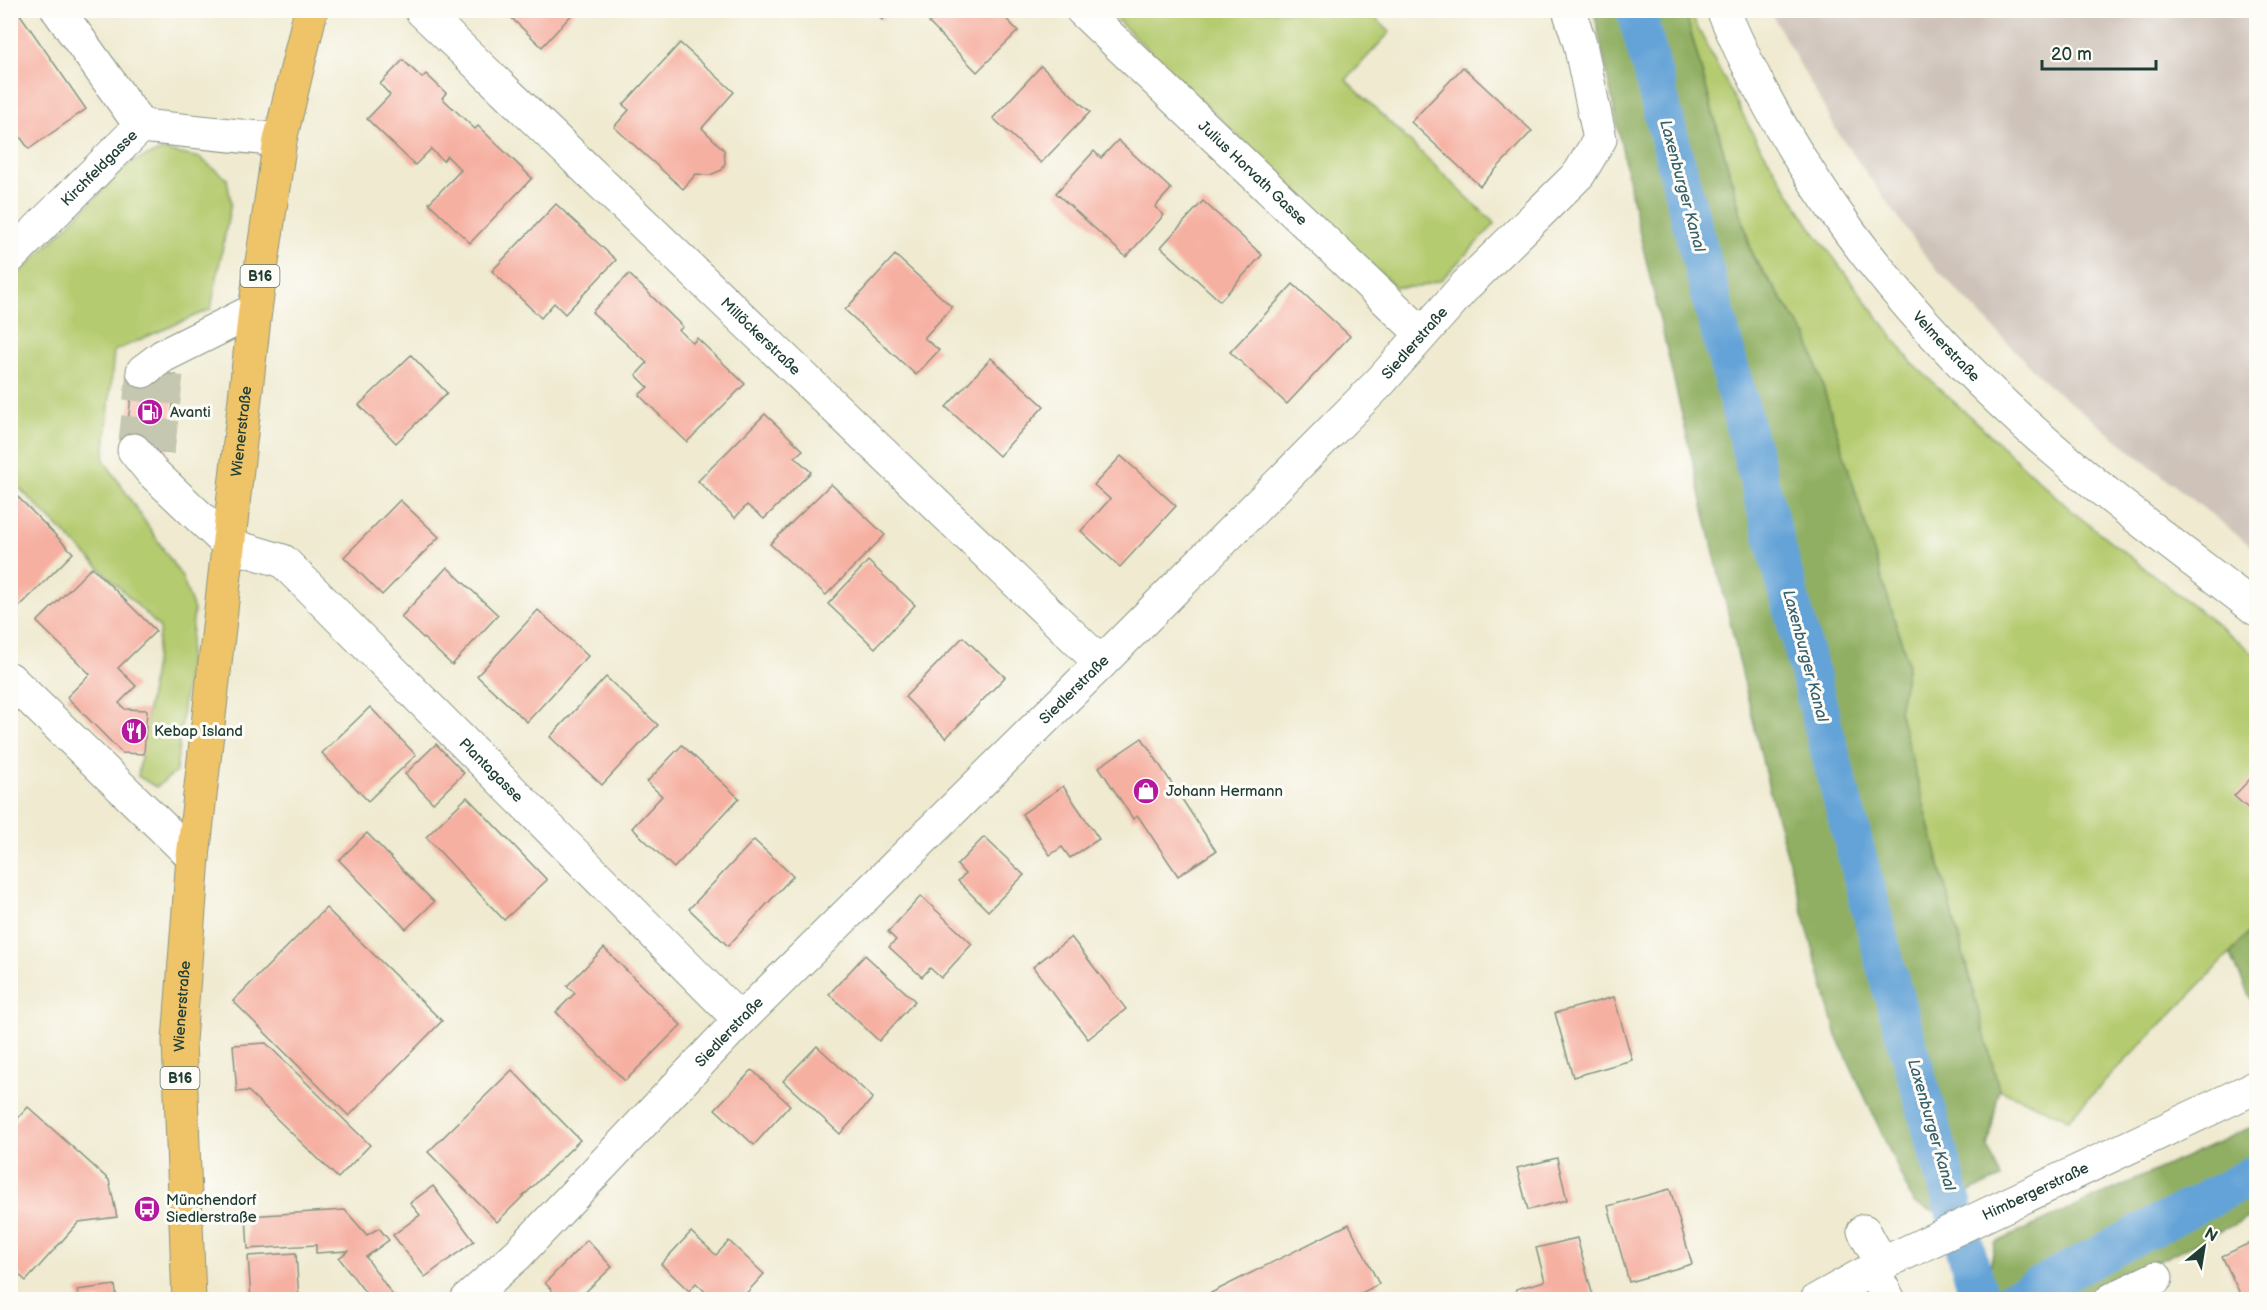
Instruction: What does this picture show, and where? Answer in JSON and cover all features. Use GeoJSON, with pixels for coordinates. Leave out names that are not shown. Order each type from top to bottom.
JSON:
{"type":"FeatureCollection","features":[{"type":"Feature","properties":{"kind":"main road","name":"Wienerstraße"},"geometry":{"type":"LineString","coordinates":[[189,1299],[179,1041],[193,857],[255,310],[280,140],[311,10]]}},
{"type":"Feature","properties":{"kind":"street"},"geometry":{"type":"LineString","coordinates":[[58,10],[141,126]]}},
{"type":"Feature","properties":{"kind":"street","name":"Millöckerstraße"},"geometry":{"type":"LineString","coordinates":[[421,10],[1101,663]]}},
{"type":"Feature","properties":{"kind":"street","name":"Julius Horvath Gasse"},"geometry":{"type":"LineString","coordinates":[[1082,10],[1422,334]]}},
{"type":"Feature","properties":{"kind":"street","name":"Siedlerstraße"},"geometry":{"type":"LineString","coordinates":[[467,1299],[518,1254],[740,1020],[1101,663],[1381,381],[1466,285],[1579,174],[1600,139],[1580,44],[1569,10]]}},
{"type":"Feature","properties":{"kind":"street","name":"Velmerstraße"},"geometry":{"type":"LineString","coordinates":[[1723,10],[1780,129],[1827,204],[1883,276],[1960,362],[2026,425],[2113,500],[2256,609]]}},
{"type":"Feature","properties":{"kind":"street","name":"Kirchfeldgasse"},"geometry":{"type":"LineString","coordinates":[[10,256],[141,126],[280,140]]}},
{"type":"Feature","properties":{"kind":"street"},"geometry":{"type":"LineString","coordinates":[[158,367],[255,310]]}},
{"type":"Feature","properties":{"kind":"street"},"geometry":{"type":"LineString","coordinates":[[148,458],[229,545]]}},
{"type":"Feature","properties":{"kind":"street","name":"Plantagasse"},"geometry":{"type":"LineString","coordinates":[[229,545],[282,561],[740,1020]]}},
{"type":"Feature","properties":{"kind":"street"},"geometry":{"type":"LineString","coordinates":[[10,680],[193,857]]}},
{"type":"Feature","properties":{"kind":"street","name":"Himbergerstraße"},"geometry":{"type":"LineString","coordinates":[[1817,1299],[1877,1267],[2256,1087]]}},
{"type":"Feature","properties":{"kind":"street"},"geometry":{"type":"LineString","coordinates":[[1864,1231],[1888,1299]]}},
{"type":"Feature","properties":{"kind":"street"},"geometry":{"type":"LineString","coordinates":[[2111,1299],[2156,1278]]}},
{"type":"Feature","properties":{"kind":"shaded area"},"geometry":{"type":"Polygon","coordinates":[[[1770,11],[2256,11],[2256,550],[2046,383],[1929,261],[1838,133],[1770,11]]]}},
{"type":"Feature","properties":{"kind":"green space"},"geometry":{"type":"Polygon","coordinates":[[[1108,11],[1368,11],[1390,32],[1346,80],[1495,224],[1441,280],[1419,287],[1395,287],[1108,11]]]}},
{"type":"Feature","properties":{"kind":"green space"},"geometry":{"type":"Polygon","coordinates":[[[1594,11],[1685,11],[1752,256],[1808,338],[1908,663],[1899,711],[1999,1089],[1988,1148],[2001,1178],[1973,1190],[1942,1214],[1914,1204],[1837,1036],[1768,785],[1636,217],[1594,11]]]}},
{"type":"Feature","properties":{"kind":"green space"},"geometry":{"type":"Polygon","coordinates":[[[1685,11],[1689,11],[1755,138],[1810,226],[1912,363],[2073,512],[2256,655],[2256,924],[2230,954],[2068,1119],[1999,1089],[1899,711],[1908,663],[1808,338],[1753,256],[1685,11]]]}},
{"type":"Feature","properties":{"kind":"green space"},"geometry":{"type":"Polygon","coordinates":[[[162,150],[200,158],[227,179],[231,203],[211,309],[114,351],[104,460],[182,577],[194,610],[176,772],[156,787],[138,776],[160,628],[11,480],[10,283],[130,163],[162,150]]]}},
{"type":"Feature","properties":{"kind":"green space"},"geometry":{"type":"Polygon","coordinates":[[[2256,924],[2256,1011],[2230,954],[2256,924]]]}},
{"type":"Feature","properties":{"kind":"green space"},"geometry":{"type":"Polygon","coordinates":[[[2256,1125],[2256,1214],[2080,1299],[1993,1299],[1986,1285],[1995,1243],[2256,1125]]]}},
{"type":"Feature","properties":{"kind":"building"},"geometry":{"type":"Polygon","coordinates":[[[10,10],[17,10],[86,109],[29,149],[10,123],[10,10]]]}},
{"type":"Feature","properties":{"kind":"building"},"geometry":{"type":"Polygon","coordinates":[[[503,10],[576,10],[542,47],[503,10]]]}},
{"type":"Feature","properties":{"kind":"building"},"geometry":{"type":"Polygon","coordinates":[[[873,10],[891,10],[882,20],[873,10]]]}},
{"type":"Feature","properties":{"kind":"building"},"geometry":{"type":"Polygon","coordinates":[[[941,10],[998,10],[1018,31],[977,72],[929,23],[941,10]]]}},
{"type":"Feature","properties":{"kind":"building"},"geometry":{"type":"Polygon","coordinates":[[[680,43],[734,92],[702,128],[724,150],[725,163],[722,170],[710,175],[696,174],[683,189],[614,127],[629,110],[623,105],[680,43]]]}},
{"type":"Feature","properties":{"kind":"building"},"geometry":{"type":"Polygon","coordinates":[[[403,60],[422,78],[426,74],[446,93],[442,98],[475,129],[478,126],[532,178],[470,243],[429,203],[461,170],[447,156],[443,161],[431,149],[415,165],[367,119],[390,95],[380,84],[403,60]]]}},
{"type":"Feature","properties":{"kind":"building"},"geometry":{"type":"Polygon","coordinates":[[[1041,66],[1090,112],[1041,163],[993,118],[1041,66]]]}},
{"type":"Feature","properties":{"kind":"building"},"geometry":{"type":"Polygon","coordinates":[[[1463,67],[1532,131],[1480,186],[1411,122],[1463,67]]]}},
{"type":"Feature","properties":{"kind":"building"},"geometry":{"type":"Polygon","coordinates":[[[1118,140],[1171,189],[1155,207],[1164,215],[1126,257],[1056,193],[1094,151],[1101,158],[1118,140]]]}},
{"type":"Feature","properties":{"kind":"building"},"geometry":{"type":"Polygon","coordinates":[[[1203,201],[1262,255],[1220,301],[1161,247],[1203,201]]]}},
{"type":"Feature","properties":{"kind":"building"},"geometry":{"type":"Polygon","coordinates":[[[556,204],[616,260],[565,314],[554,303],[541,318],[492,271],[556,204]]]}},
{"type":"Feature","properties":{"kind":"building"},"geometry":{"type":"Polygon","coordinates":[[[895,255],[952,307],[924,338],[939,350],[916,375],[845,310],[895,255]]]}},
{"type":"Feature","properties":{"kind":"building"},"geometry":{"type":"Polygon","coordinates":[[[629,274],[683,327],[679,330],[693,343],[697,338],[745,384],[687,442],[639,395],[648,387],[636,375],[647,363],[592,312],[629,274]]]}},
{"type":"Feature","properties":{"kind":"building"},"geometry":{"type":"Polygon","coordinates":[[[1293,284],[1350,336],[1287,404],[1230,352],[1293,284]]]}},
{"type":"Feature","properties":{"kind":"building"},"geometry":{"type":"Polygon","coordinates":[[[411,355],[447,393],[396,443],[359,405],[411,355]]]}},
{"type":"Feature","properties":{"kind":"building"},"geometry":{"type":"Polygon","coordinates":[[[991,358],[1044,406],[999,456],[946,407],[991,358]]]}},
{"type":"Feature","properties":{"kind":"building","name":"Avanti"},"geometry":{"type":"Polygon","coordinates":[[[134,370],[176,375],[168,453],[125,449],[134,370]]]}},
{"type":"Feature","properties":{"kind":"building"},"geometry":{"type":"Polygon","coordinates":[[[765,414],[803,450],[795,457],[811,472],[764,519],[747,505],[735,518],[698,481],[765,414]]]}},
{"type":"Feature","properties":{"kind":"building"},"geometry":{"type":"Polygon","coordinates":[[[1121,456],[1176,506],[1120,567],[1081,531],[1110,499],[1094,485],[1121,456]]]}},
{"type":"Feature","properties":{"kind":"building"},"geometry":{"type":"Polygon","coordinates":[[[831,484],[885,535],[826,595],[770,544],[831,484]]]}},
{"type":"Feature","properties":{"kind":"building"},"geometry":{"type":"Polygon","coordinates":[[[16,495],[73,553],[19,607],[10,599],[10,500],[16,495]]]}},
{"type":"Feature","properties":{"kind":"building"},"geometry":{"type":"Polygon","coordinates":[[[400,500],[439,537],[382,595],[344,557],[400,500]]]}},
{"type":"Feature","properties":{"kind":"building"},"geometry":{"type":"Polygon","coordinates":[[[868,561],[915,605],[875,648],[828,604],[868,561]]]}},
{"type":"Feature","properties":{"kind":"building"},"geometry":{"type":"Polygon","coordinates":[[[92,567],[156,631],[118,668],[136,686],[119,703],[125,709],[147,710],[144,754],[122,753],[67,697],[90,674],[37,622],[92,567]]]}},
{"type":"Feature","properties":{"kind":"building"},"geometry":{"type":"Polygon","coordinates":[[[447,567],[498,615],[452,665],[401,617],[447,567]]]}},
{"type":"Feature","properties":{"kind":"building"},"geometry":{"type":"Polygon","coordinates":[[[538,610],[588,656],[527,722],[477,676],[538,610]]]}},
{"type":"Feature","properties":{"kind":"building"},"geometry":{"type":"Polygon","coordinates":[[[963,637],[1005,677],[946,738],[905,697],[963,637]]]}},
{"type":"Feature","properties":{"kind":"building"},"geometry":{"type":"Polygon","coordinates":[[[606,677],[658,725],[602,785],[550,737],[606,677]]]}},
{"type":"Feature","properties":{"kind":"building"},"geometry":{"type":"Polygon","coordinates":[[[370,707],[416,755],[368,801],[322,753],[370,707]]]}},
{"type":"Feature","properties":{"kind":"building","name":"Johann Hermann"},"geometry":{"type":"Polygon","coordinates":[[[1142,738],[1216,851],[1178,876],[1138,816],[1133,819],[1099,767],[1142,738]]]}},
{"type":"Feature","properties":{"kind":"building"},"geometry":{"type":"Polygon","coordinates":[[[436,744],[464,773],[433,803],[405,774],[436,744]]]}},
{"type":"Feature","properties":{"kind":"building"},"geometry":{"type":"Polygon","coordinates":[[[682,745],[739,798],[674,868],[632,828],[662,796],[647,782],[682,745]]]}},
{"type":"Feature","properties":{"kind":"building"},"geometry":{"type":"Polygon","coordinates":[[[2250,779],[2256,785],[2256,803],[2250,810],[2234,796],[2250,779]]]}},
{"type":"Feature","properties":{"kind":"building"},"geometry":{"type":"Polygon","coordinates":[[[1063,786],[1099,839],[1070,858],[1062,847],[1050,855],[1022,814],[1063,786]]]}},
{"type":"Feature","properties":{"kind":"building"},"geometry":{"type":"Polygon","coordinates":[[[467,797],[547,880],[504,920],[426,837],[467,797]]]}},
{"type":"Feature","properties":{"kind":"building"},"geometry":{"type":"Polygon","coordinates":[[[367,833],[434,902],[406,929],[339,860],[367,833]]]}},
{"type":"Feature","properties":{"kind":"building"},"geometry":{"type":"Polygon","coordinates":[[[984,837],[1024,875],[988,911],[958,881],[965,874],[957,865],[984,837]]]}},
{"type":"Feature","properties":{"kind":"building"},"geometry":{"type":"Polygon","coordinates":[[[754,840],[793,876],[728,946],[689,909],[754,840]]]}},
{"type":"Feature","properties":{"kind":"building"},"geometry":{"type":"Polygon","coordinates":[[[921,896],[972,944],[941,978],[930,968],[922,977],[889,947],[896,940],[888,932],[921,896]]]}},
{"type":"Feature","properties":{"kind":"building"},"geometry":{"type":"Polygon","coordinates":[[[326,908],[442,1021],[349,1116],[233,1001],[326,908]]]}},
{"type":"Feature","properties":{"kind":"building"},"geometry":{"type":"Polygon","coordinates":[[[1071,937],[1126,1009],[1088,1039],[1033,967],[1071,937]]]}},
{"type":"Feature","properties":{"kind":"building"},"geometry":{"type":"Polygon","coordinates":[[[604,948],[681,1025],[625,1081],[556,1012],[575,993],[567,986],[604,948]]]}},
{"type":"Feature","properties":{"kind":"building"},"geometry":{"type":"Polygon","coordinates":[[[865,955],[915,1001],[879,1041],[829,994],[865,955]]]}},
{"type":"Feature","properties":{"kind":"building"},"geometry":{"type":"Polygon","coordinates":[[[1614,997],[1632,1060],[1573,1077],[1555,1013],[1614,997]]]}},
{"type":"Feature","properties":{"kind":"building"},"geometry":{"type":"Polygon","coordinates":[[[266,1043],[370,1145],[338,1178],[248,1091],[237,1092],[233,1045],[266,1043]]]}},
{"type":"Feature","properties":{"kind":"building"},"geometry":{"type":"Polygon","coordinates":[[[817,1046],[873,1098],[840,1134],[783,1081],[817,1046]]]}},
{"type":"Feature","properties":{"kind":"building"},"geometry":{"type":"Polygon","coordinates":[[[512,1070],[580,1140],[497,1222],[428,1152],[512,1070]]]}},
{"type":"Feature","properties":{"kind":"building"},"geometry":{"type":"Polygon","coordinates":[[[752,1070],[790,1105],[754,1145],[715,1109],[752,1070]]]}},
{"type":"Feature","properties":{"kind":"building"},"geometry":{"type":"Polygon","coordinates":[[[28,1107],[109,1180],[117,1217],[79,1222],[26,1281],[10,1267],[10,1127],[28,1107]]]}},
{"type":"Feature","properties":{"kind":"building"},"geometry":{"type":"Polygon","coordinates":[[[1557,1158],[1567,1200],[1528,1210],[1517,1168],[1557,1158]]]}},
{"type":"Feature","properties":{"kind":"building"},"geometry":{"type":"Polygon","coordinates":[[[433,1186],[474,1241],[425,1277],[393,1235],[420,1215],[410,1203],[433,1186]]]}},
{"type":"Feature","properties":{"kind":"building"},"geometry":{"type":"Polygon","coordinates":[[[1670,1189],[1692,1264],[1629,1282],[1608,1206],[1670,1189]]]}},
{"type":"Feature","properties":{"kind":"building"},"geometry":{"type":"Polygon","coordinates":[[[345,1210],[367,1235],[379,1228],[389,1240],[366,1257],[396,1300],[371,1300],[339,1258],[348,1251],[316,1253],[316,1245],[248,1249],[246,1216],[345,1210]]]}},
{"type":"Feature","properties":{"kind":"building"},"geometry":{"type":"Polygon","coordinates":[[[1349,1224],[1379,1284],[1348,1300],[1197,1300],[1349,1224]]]}},
{"type":"Feature","properties":{"kind":"building"},"geometry":{"type":"Polygon","coordinates":[[[691,1232],[716,1255],[729,1241],[764,1274],[740,1300],[714,1300],[696,1283],[689,1291],[661,1264],[691,1232]]]}},
{"type":"Feature","properties":{"kind":"building"},"geometry":{"type":"Polygon","coordinates":[[[1577,1238],[1594,1300],[1519,1300],[1516,1289],[1545,1281],[1536,1248],[1577,1238]]]}},
{"type":"Feature","properties":{"kind":"building"},"geometry":{"type":"Polygon","coordinates":[[[587,1240],[612,1267],[577,1300],[561,1300],[545,1283],[587,1240]]]}},
{"type":"Feature","properties":{"kind":"building"},"geometry":{"type":"Polygon","coordinates":[[[2256,1240],[2256,1300],[2243,1300],[2222,1256],[2256,1240]]]}},
{"type":"Feature","properties":{"kind":"building"},"geometry":{"type":"Polygon","coordinates":[[[296,1253],[299,1300],[251,1300],[248,1256],[296,1253]]]}},
{"type":"Feature","properties":{"kind":"building"},"geometry":{"type":"Polygon","coordinates":[[[115,1285],[117,1300],[79,1300],[77,1290],[115,1285]]]}},
{"type":"Feature","properties":{"kind":"waterway","name":"Laxenburger Kanal"},"geometry":{"type":"LineString","coordinates":[[1636,10],[1891,986],[1980,1300]]}},
{"type":"Feature","properties":{"kind":"waterway"},"geometry":{"type":"LineString","coordinates":[[2012,1300],[2256,1174]]}},
{"type":"Feature","properties":{"kind":"tunnel"},"geometry":{"type":"LineString","coordinates":[[134,450],[143,371]]}},
{"type":"Feature","properties":{"kind":"tunnel"},"geometry":{"type":"LineString","coordinates":[[158,452],[167,374]]}},
{"type":"Feature","properties":{"kind":"place","name":"Avanti"},"geometry":{"type":"Point","coordinates":[150,412]}},
{"type":"Feature","properties":{"kind":"place","name":"Kebap Island"},"geometry":{"type":"Point","coordinates":[134,731]}},
{"type":"Feature","properties":{"kind":"place","name":"Johann Hermann"},"geometry":{"type":"Point","coordinates":[1146,791]}},
{"type":"Feature","properties":{"kind":"place","name":"Münchendorf Siedlerstraße"},"geometry":{"type":"Point","coordinates":[147,1209]}}]}
